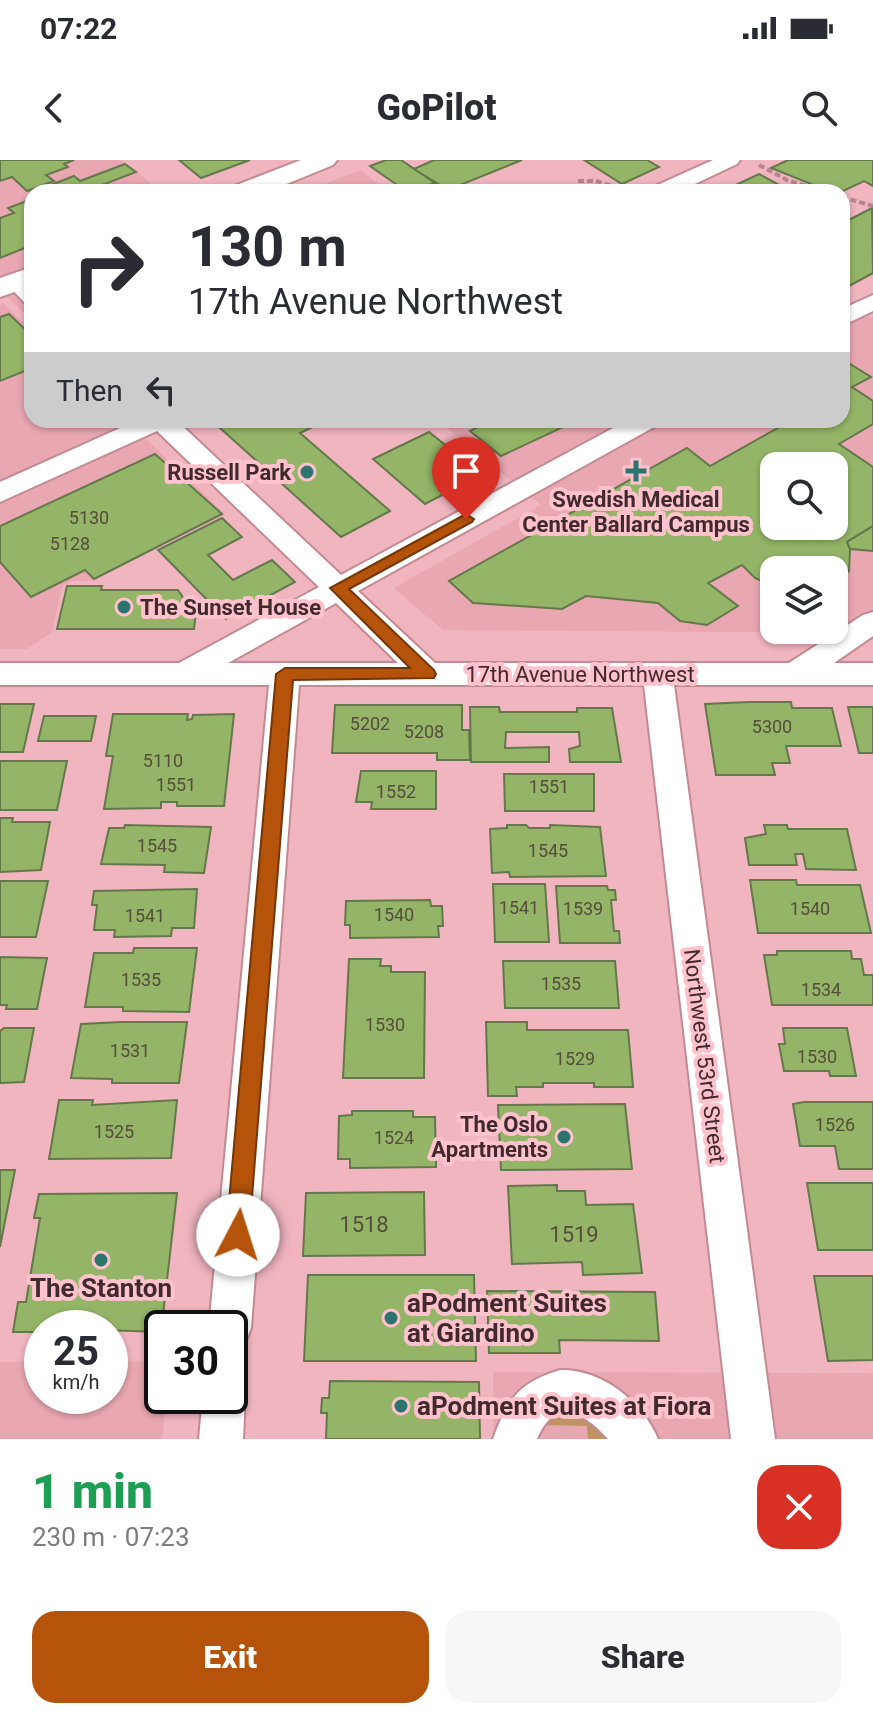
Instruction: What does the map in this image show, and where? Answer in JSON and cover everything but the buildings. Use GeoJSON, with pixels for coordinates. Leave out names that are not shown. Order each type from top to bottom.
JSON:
{"type":"FeatureCollection","features":[{"type":"Feature","properties":{"kind":"main road"},"geometry":{"type":"LineString","coordinates":[[263,184],[324,160]]}},
{"type":"Feature","properties":{"kind":"street"},"geometry":{"type":"LineString","coordinates":[[678,184],[730,160]]}},
{"type":"Feature","properties":{"kind":"street"},"geometry":{"type":"LineString","coordinates":[[850,315],[873,302]]}},
{"type":"Feature","properties":{"kind":"street"},"geometry":{"type":"LineString","coordinates":[[0,493],[142,428]]}},
{"type":"Feature","properties":{"kind":"street"},"geometry":{"type":"LineString","coordinates":[[168,428],[428,674]]}},
{"type":"Feature","properties":{"kind":"street"},"geometry":{"type":"LineString","coordinates":[[184,674],[632,428]]}},
{"type":"Feature","properties":{"kind":"street"},"geometry":{"type":"LineString","coordinates":[[795,674],[873,622]]}},
{"type":"Feature","properties":{"kind":"street","name":"17th Avenue Northwest"},"geometry":{"type":"LineString","coordinates":[[0,674],[873,674]]}},
{"type":"Feature","properties":{"kind":"street"},"geometry":{"type":"LineString","coordinates":[[232,1310],[285,674]]}},
{"type":"Feature","properties":{"kind":"street","name":"Northwest 53rd Street"},"geometry":{"type":"LineString","coordinates":[[658,674],[753,1439]]}},
{"type":"Feature","properties":{"kind":"street"},"geometry":{"type":"LineString","coordinates":[[515,1439],[519,1423],[530,1406],[546,1395],[564,1391],[584,1394],[602,1403],[636,1439]]}},
{"type":"Feature","properties":{"kind":"street"},"geometry":{"type":"LineString","coordinates":[[221,1439],[223,1414]]}},
{"type":"Feature","properties":{"kind":"path"},"geometry":{"type":"LineString","coordinates":[[759,165],[800,184]]}},
{"type":"Feature","properties":{"kind":"path"},"geometry":{"type":"LineString","coordinates":[[578,181],[606,184]]}},
{"type":"Feature","properties":{"kind":"path"},"geometry":{"type":"LineString","coordinates":[[850,199],[873,206]]}},
{"type":"Feature","properties":{"kind":"shaded area"},"geometry":{"type":"Polygon","coordinates":[[[0,160],[121,160],[152,184],[24,184],[24,313],[0,290],[0,160]]]}},
{"type":"Feature","properties":{"kind":"shaded area"},"geometry":{"type":"Polygon","coordinates":[[[360,170],[379,184],[324,184],[360,170]]]}},
{"type":"Feature","properties":{"kind":"shaded area"},"geometry":{"type":"Polygon","coordinates":[[[3,303],[24,323],[24,428],[134,428],[225,514],[93,581],[70,581],[62,587],[52,632],[27,649],[0,649],[0,305],[3,303]]]}},
{"type":"Feature","properties":{"kind":"shaded area","name":"Swedish Medical Center Ballard Campus"},"geometry":{"type":"Polygon","coordinates":[[[850,307],[873,317],[873,633],[848,633],[848,556],[760,556],[760,632],[443,630],[394,588],[541,505],[447,428],[850,428],[850,307]]]}},
{"type":"Feature","properties":{"kind":"shaded area"},"geometry":{"type":"Polygon","coordinates":[[[144,1361],[144,1414],[165,1414],[162,1439],[0,1439],[0,1362],[24,1362],[24,1414],[128,1414],[128,1362],[144,1361]]]}},
{"type":"Feature","properties":{"kind":"shaded area"},"geometry":{"type":"Polygon","coordinates":[[[493,1372],[873,1373],[873,1439],[493,1439],[493,1372]]]}},
{"type":"Feature","properties":{"kind":"shaded area"},"geometry":{"type":"Polygon","coordinates":[[[588,1406],[615,1439],[588,1439],[587,1426],[542,1425],[547,1414],[588,1406]]]}},
{"type":"Feature","properties":{"kind":"place","name":"Swedish Medical Center Ballard Campus"},"geometry":{"type":"Point","coordinates":[636,471]}},
{"type":"Feature","properties":{"kind":"place","name":"Russell Park"},"geometry":{"type":"Point","coordinates":[307,472]}},
{"type":"Feature","properties":{"kind":"place","name":"The Sunset House"},"geometry":{"type":"Point","coordinates":[124,607]}},
{"type":"Feature","properties":{"kind":"place","name":"The Oslo Apartments"},"geometry":{"type":"Point","coordinates":[564,1137]}},
{"type":"Feature","properties":{"kind":"place","name":"The Stanton"},"geometry":{"type":"Point","coordinates":[101,1260]}},
{"type":"Feature","properties":{"kind":"place","name":"aPodment Suites at Giardino"},"geometry":{"type":"Point","coordinates":[391,1318]}},
{"type":"Feature","properties":{"kind":"place","name":"aPodment Suites at Fiora"},"geometry":{"type":"Point","coordinates":[401,1406]}},
{"type":"Feature","properties":{"kind":"route"},"geometry":{"type":"LineString","coordinates":[[238,1235],[285,674],[428,674],[338,588],[466,519]]}}]}
